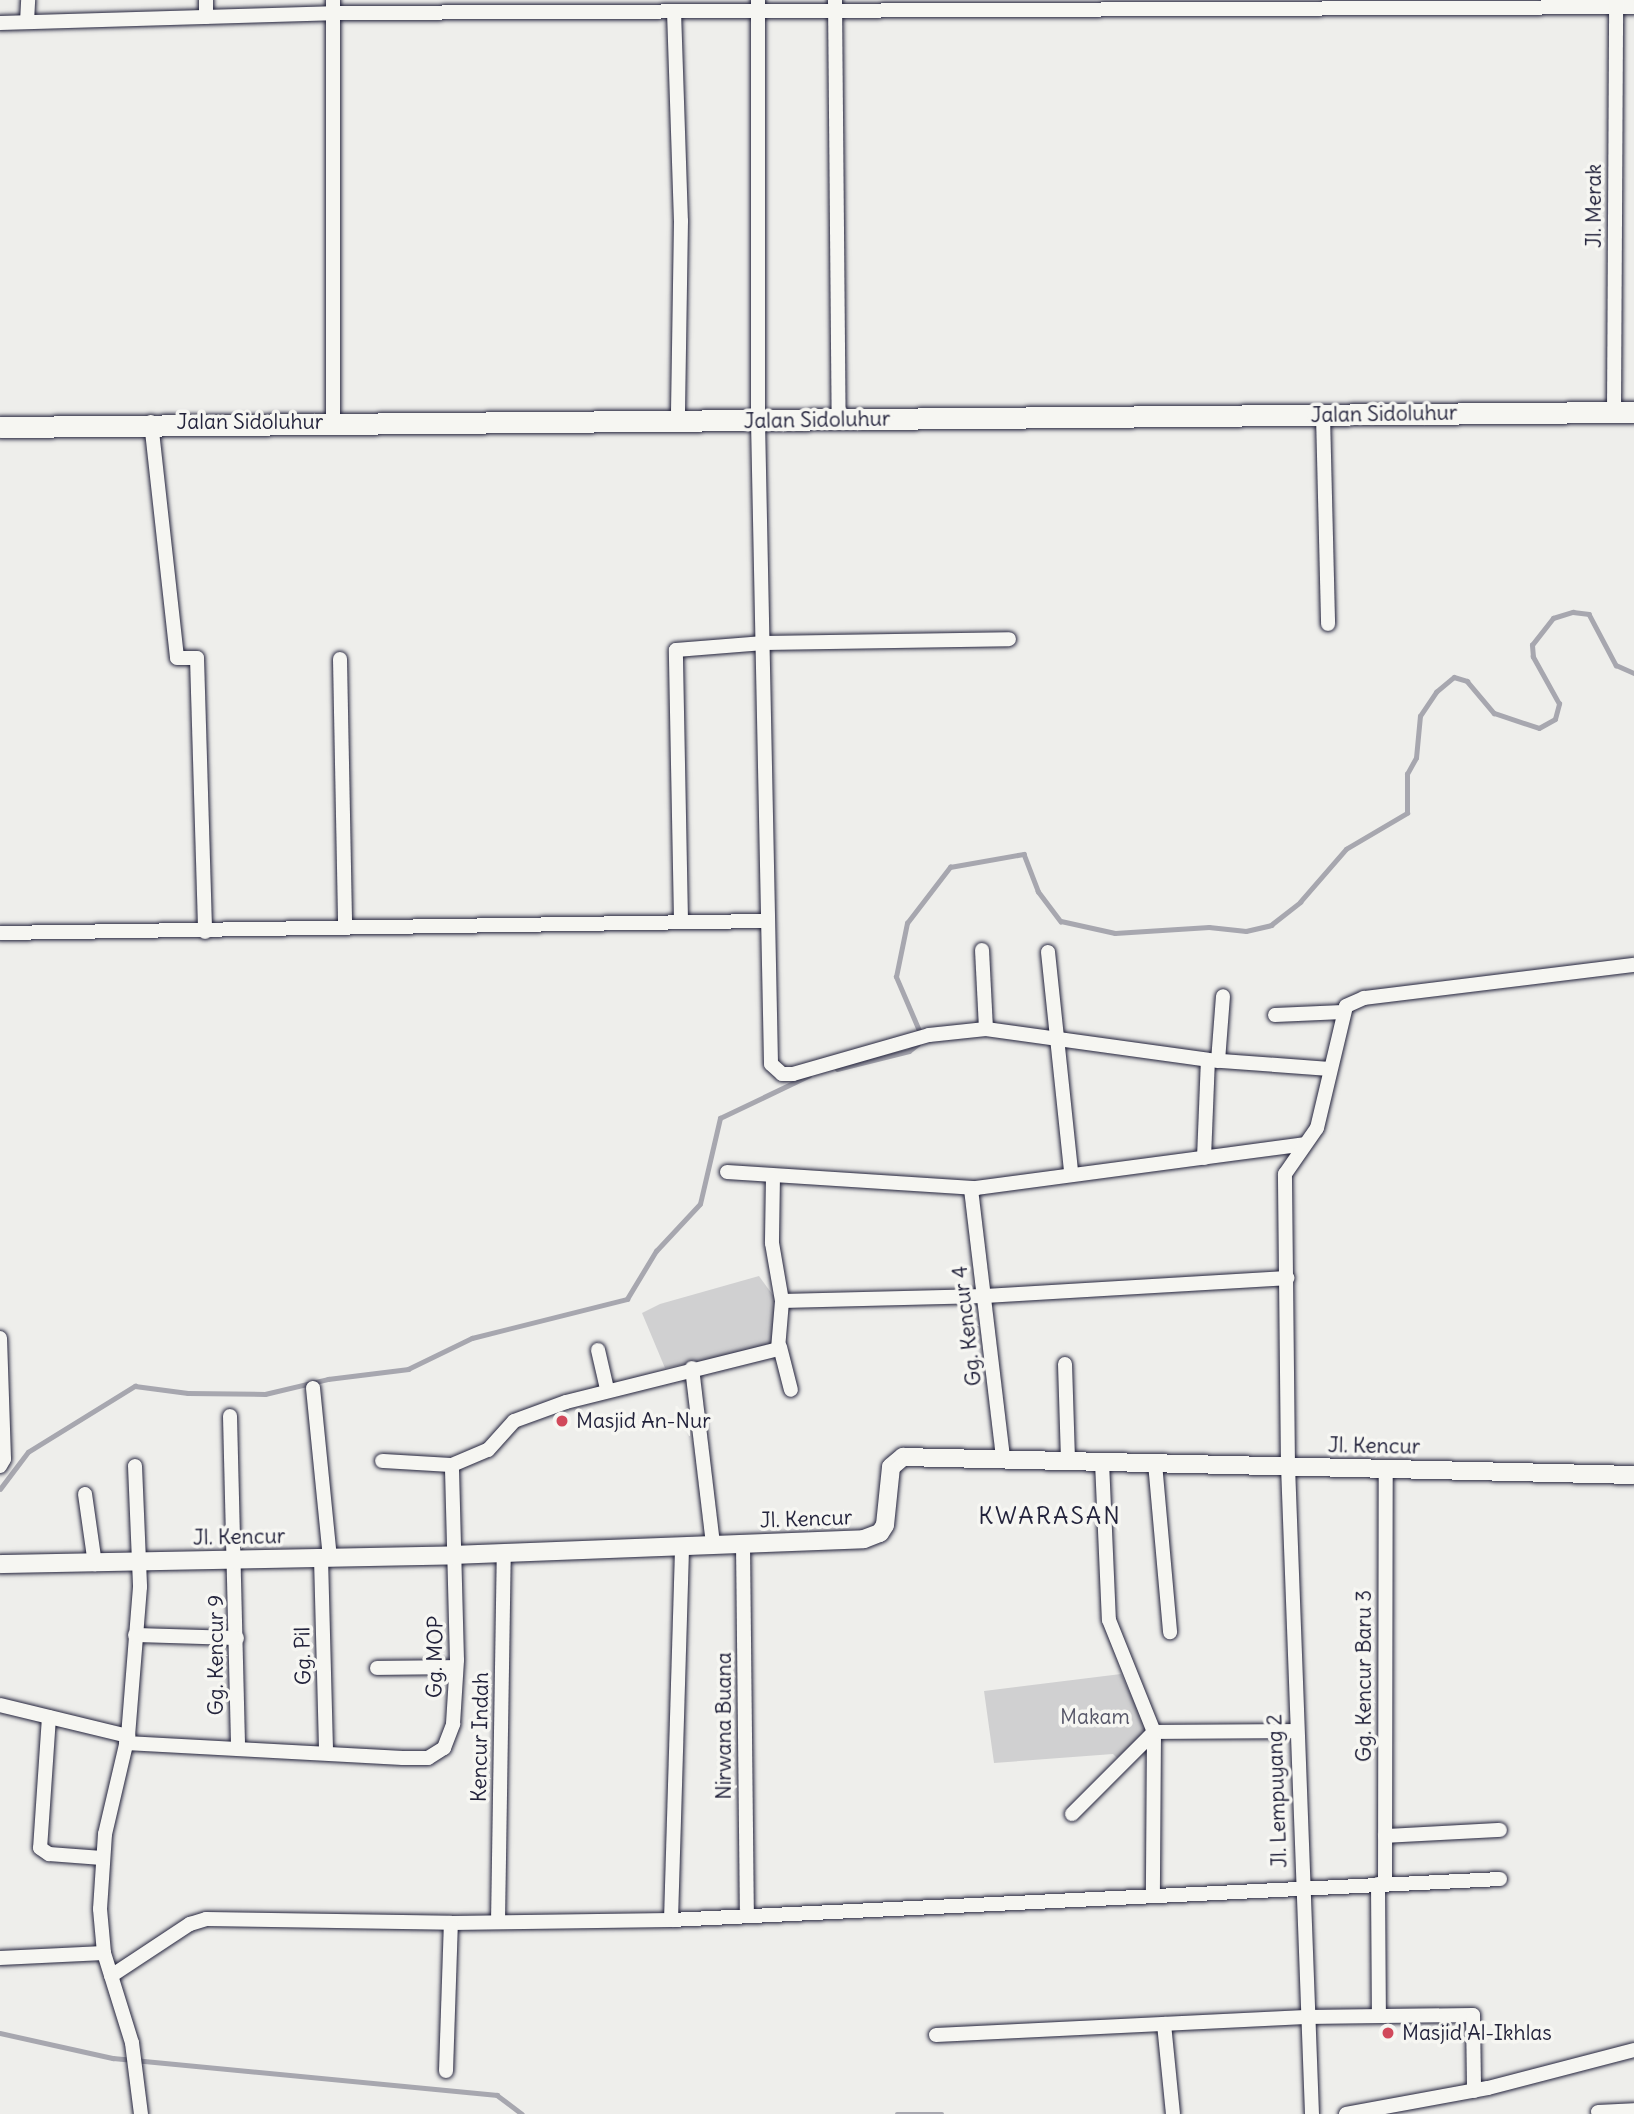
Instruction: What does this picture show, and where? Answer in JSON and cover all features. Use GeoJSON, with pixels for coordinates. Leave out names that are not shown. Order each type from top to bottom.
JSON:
{"type":"FeatureCollection","features":[{"type":"Feature","properties":{"kind":"main road","name":"Jalan Sidoluhur"},"geometry":{"type":"LineString","coordinates":[[0,427],[150,422],[758,421],[1624,412]]}},
{"type":"Feature","properties":{"kind":"street"},"geometry":{"type":"LineString","coordinates":[[27,22],[28,0]]}},
{"type":"Feature","properties":{"kind":"street"},"geometry":{"type":"LineString","coordinates":[[206,0],[206,17]]}},
{"type":"Feature","properties":{"kind":"street"},"geometry":{"type":"LineString","coordinates":[[0,23],[206,17],[333,7],[637,6],[674,12],[758,6],[836,5],[1616,4],[1634,7]]}},
{"type":"Feature","properties":{"kind":"street","name":"Jl. Merak"},"geometry":{"type":"LineString","coordinates":[[1616,4],[1624,412]]}},
{"type":"Feature","properties":{"kind":"street"},"geometry":{"type":"LineString","coordinates":[[836,5],[839,419]]}},
{"type":"Feature","properties":{"kind":"street"},"geometry":{"type":"LineString","coordinates":[[758,6],[758,421],[764,643],[766,921],[770,1059],[775,1069],[793,1074],[929,1035],[986,1029],[1213,1061],[1330,1069]]}},
{"type":"Feature","properties":{"kind":"street"},"geometry":{"type":"LineString","coordinates":[[332,421],[333,7]]}},
{"type":"Feature","properties":{"kind":"street"},"geometry":{"type":"LineString","coordinates":[[674,12],[681,221],[678,421]]}},
{"type":"Feature","properties":{"kind":"street"},"geometry":{"type":"LineString","coordinates":[[1323,415],[1328,624]]}},
{"type":"Feature","properties":{"kind":"street"},"geometry":{"type":"LineString","coordinates":[[150,422],[177,657],[197,658],[205,932]]}},
{"type":"Feature","properties":{"kind":"street"},"geometry":{"type":"LineString","coordinates":[[681,920],[676,650],[764,643],[1009,639]]}},
{"type":"Feature","properties":{"kind":"street"},"geometry":{"type":"LineString","coordinates":[[340,659],[345,926]]}},
{"type":"Feature","properties":{"kind":"street"},"geometry":{"type":"LineString","coordinates":[[0,933],[205,932],[345,926],[681,920],[766,921]]}},
{"type":"Feature","properties":{"kind":"street"},"geometry":{"type":"LineString","coordinates":[[982,950],[986,1029]]}},
{"type":"Feature","properties":{"kind":"street"},"geometry":{"type":"LineString","coordinates":[[1048,952],[1054,1038],[1071,1172]]}},
{"type":"Feature","properties":{"kind":"street"},"geometry":{"type":"LineString","coordinates":[[1275,1015],[1343,1012],[1364,998],[1634,965]]}},
{"type":"Feature","properties":{"kind":"street"},"geometry":{"type":"LineString","coordinates":[[1204,1158],[1213,1061],[1223,996]]}},
{"type":"Feature","properties":{"kind":"street","name":"Jl. Lempuyang 2"},"geometry":{"type":"LineString","coordinates":[[1311,2114],[1288,1467],[1285,1174],[1317,1128],[1343,1012]]}},
{"type":"Feature","properties":{"kind":"street"},"geometry":{"type":"LineString","coordinates":[[727,1172],[971,1189],[1071,1172],[1304,1144]]}},
{"type":"Feature","properties":{"kind":"street"},"geometry":{"type":"LineString","coordinates":[[774,1176],[772,1243],[782,1301],[780,1347],[791,1390]]}},
{"type":"Feature","properties":{"kind":"street","name":"Gg. Kencur 4"},"geometry":{"type":"LineString","coordinates":[[971,1189],[1003,1458]]}},
{"type":"Feature","properties":{"kind":"street"},"geometry":{"type":"LineString","coordinates":[[782,1301],[985,1296],[1287,1278]]}},
{"type":"Feature","properties":{"kind":"street"},"geometry":{"type":"LineString","coordinates":[[0,1338],[4,1459],[0,1466]]}},
{"type":"Feature","properties":{"kind":"street"},"geometry":{"type":"LineString","coordinates":[[382,1461],[452,1465],[488,1450],[514,1421],[607,1389],[780,1347]]}},
{"type":"Feature","properties":{"kind":"street"},"geometry":{"type":"LineString","coordinates":[[598,1350],[607,1389]]}},
{"type":"Feature","properties":{"kind":"street"},"geometry":{"type":"LineString","coordinates":[[1067,1364],[1068,1461]]}},
{"type":"Feature","properties":{"kind":"street"},"geometry":{"type":"LineString","coordinates":[[692,1368],[713,1545]]}},
{"type":"Feature","properties":{"kind":"street","name":"Gg. Pil"},"geometry":{"type":"LineString","coordinates":[[313,1388],[325,1558],[326,1753]]}},
{"type":"Feature","properties":{"kind":"street","name":"Gg. Kencur 9"},"geometry":{"type":"LineString","coordinates":[[230,1416],[237,1560],[238,1749]]}},
{"type":"Feature","properties":{"kind":"street","name":"Jl. Kencur"},"geometry":{"type":"LineString","coordinates":[[0,1564],[452,1555],[744,1544],[876,1535],[885,1525],[891,1467],[899,1457],[1634,1475]]}},
{"type":"Feature","properties":{"kind":"street"},"geometry":{"type":"LineString","coordinates":[[1102,1462],[1109,1620],[1120,1638],[1124,1668],[1154,1732],[1153,1893]]}},
{"type":"Feature","properties":{"kind":"street"},"geometry":{"type":"LineString","coordinates":[[1155,1464],[1170,1632]]}},
{"type":"Feature","properties":{"kind":"street","name":"Gg. MOP"},"geometry":{"type":"LineString","coordinates":[[326,1753],[403,1758],[437,1755],[452,1735],[456,1667],[452,1465]]}},
{"type":"Feature","properties":{"kind":"street"},"geometry":{"type":"LineString","coordinates":[[135,1466],[142,1562],[127,1740],[102,1858],[104,1953],[132,2043],[141,2114]]}},
{"type":"Feature","properties":{"kind":"street","name":"Gg. Kencur Baru 3"},"geometry":{"type":"LineString","coordinates":[[1379,2016],[1385,1836],[1386,1468]]}},
{"type":"Feature","properties":{"kind":"street"},"geometry":{"type":"LineString","coordinates":[[85,1494],[95,1564]]}},
{"type":"Feature","properties":{"kind":"street","name":"Nirwana Buana"},"geometry":{"type":"LineString","coordinates":[[744,1544],[747,1909]]}},
{"type":"Feature","properties":{"kind":"street"},"geometry":{"type":"LineString","coordinates":[[671,1920],[682,1546]]}},
{"type":"Feature","properties":{"kind":"street","name":"Kencur Indah"},"geometry":{"type":"LineString","coordinates":[[498,1922],[504,1553]]}},
{"type":"Feature","properties":{"kind":"street"},"geometry":{"type":"LineString","coordinates":[[135,1635],[237,1638]]}},
{"type":"Feature","properties":{"kind":"street"},"geometry":{"type":"LineString","coordinates":[[377,1668],[456,1667]]}},
{"type":"Feature","properties":{"kind":"street"},"geometry":{"type":"LineString","coordinates":[[0,1705],[127,1740],[326,1753]]}},
{"type":"Feature","properties":{"kind":"street"},"geometry":{"type":"LineString","coordinates":[[49,1717],[40,1849],[49,1854],[102,1858]]}},
{"type":"Feature","properties":{"kind":"street"},"geometry":{"type":"LineString","coordinates":[[1072,1814],[1154,1732],[1296,1731]]}},
{"type":"Feature","properties":{"kind":"street"},"geometry":{"type":"LineString","coordinates":[[1385,1836],[1500,1830]]}},
{"type":"Feature","properties":{"kind":"street"},"geometry":{"type":"LineString","coordinates":[[111,1976],[190,1924],[206,1919],[451,1923],[671,1920],[962,1908],[1153,1893],[1301,1890],[1500,1879]]}},
{"type":"Feature","properties":{"kind":"street"},"geometry":{"type":"LineString","coordinates":[[446,2071],[451,1923]]}},
{"type":"Feature","properties":{"kind":"street"},"geometry":{"type":"LineString","coordinates":[[0,1958],[104,1953]]}},
{"type":"Feature","properties":{"kind":"street"},"geometry":{"type":"LineString","coordinates":[[936,2035],[1306,2017],[1473,2015],[1474,2091]]}},
{"type":"Feature","properties":{"kind":"street"},"geometry":{"type":"LineString","coordinates":[[1164,2024],[1173,2114]]}},
{"type":"Feature","properties":{"kind":"street"},"geometry":{"type":"LineString","coordinates":[[1346,2114],[1474,2091],[1634,2050]]}},
{"type":"Feature","properties":{"kind":"street"},"geometry":{"type":"LineString","coordinates":[[1598,2112],[1634,2110]]}},
{"type":"Feature","properties":{"kind":"green space"},"geometry":{"type":"Polygon","coordinates":[[[759,1276],[775,1298],[774,1346],[665,1368],[642,1313],[660,1304],[759,1276]]]}},
{"type":"Feature","properties":{"kind":"green space","name":"Makam"},"geometry":{"type":"Polygon","coordinates":[[[1121,1674],[1147,1730],[1117,1758],[1113,1754],[994,1763],[984,1691],[1121,1674]]]}},
{"type":"Feature","properties":{"kind":"waterway"},"geometry":{"type":"LineString","coordinates":[[920,1033],[896,977],[907,923],[950,867],[1024,854],[1038,891],[1061,921],[1115,933],[1209,927],[1246,931],[1271,925],[1300,902],[1346,849],[1407,813],[1407,774],[1416,758],[1420,716],[1436,692],[1454,677],[1467,681],[1494,713],[1539,728],[1555,719],[1559,704],[1533,657],[1532,645],[1553,618],[1573,612],[1589,614],[1616,665],[1634,673]]}},
{"type":"Feature","properties":{"kind":"waterway"},"geometry":{"type":"LineString","coordinates":[[837,1069],[909,1051],[918,1044]]}},
{"type":"Feature","properties":{"kind":"waterway"},"geometry":{"type":"LineString","coordinates":[[0,1489],[28,1452],[135,1386],[188,1393],[265,1394],[328,1379],[408,1369],[472,1338],[627,1299],[656,1251],[700,1204],[720,1118],[808,1076]]}},
{"type":"Feature","properties":{"kind":"waterway"},"geometry":{"type":"LineString","coordinates":[[0,2033],[113,2058],[497,2095],[522,2114]]}},
{"type":"Feature","properties":{"kind":"waterway"},"geometry":{"type":"LineString","coordinates":[[897,2114],[942,2114]]}},
{"type":"Feature","properties":{"kind":"place","name":"Masjid An-Nur"},"geometry":{"type":"Point","coordinates":[562,1421]}},
{"type":"Feature","properties":{"kind":"place","name":"Masjid Al-Ikhlas"},"geometry":{"type":"Point","coordinates":[1388,2033]}},
{"type":"Feature","properties":{"kind":"district","name":"KWARASAN"},"geometry":{"type":"Point","coordinates":[1050,1516]}}]}
